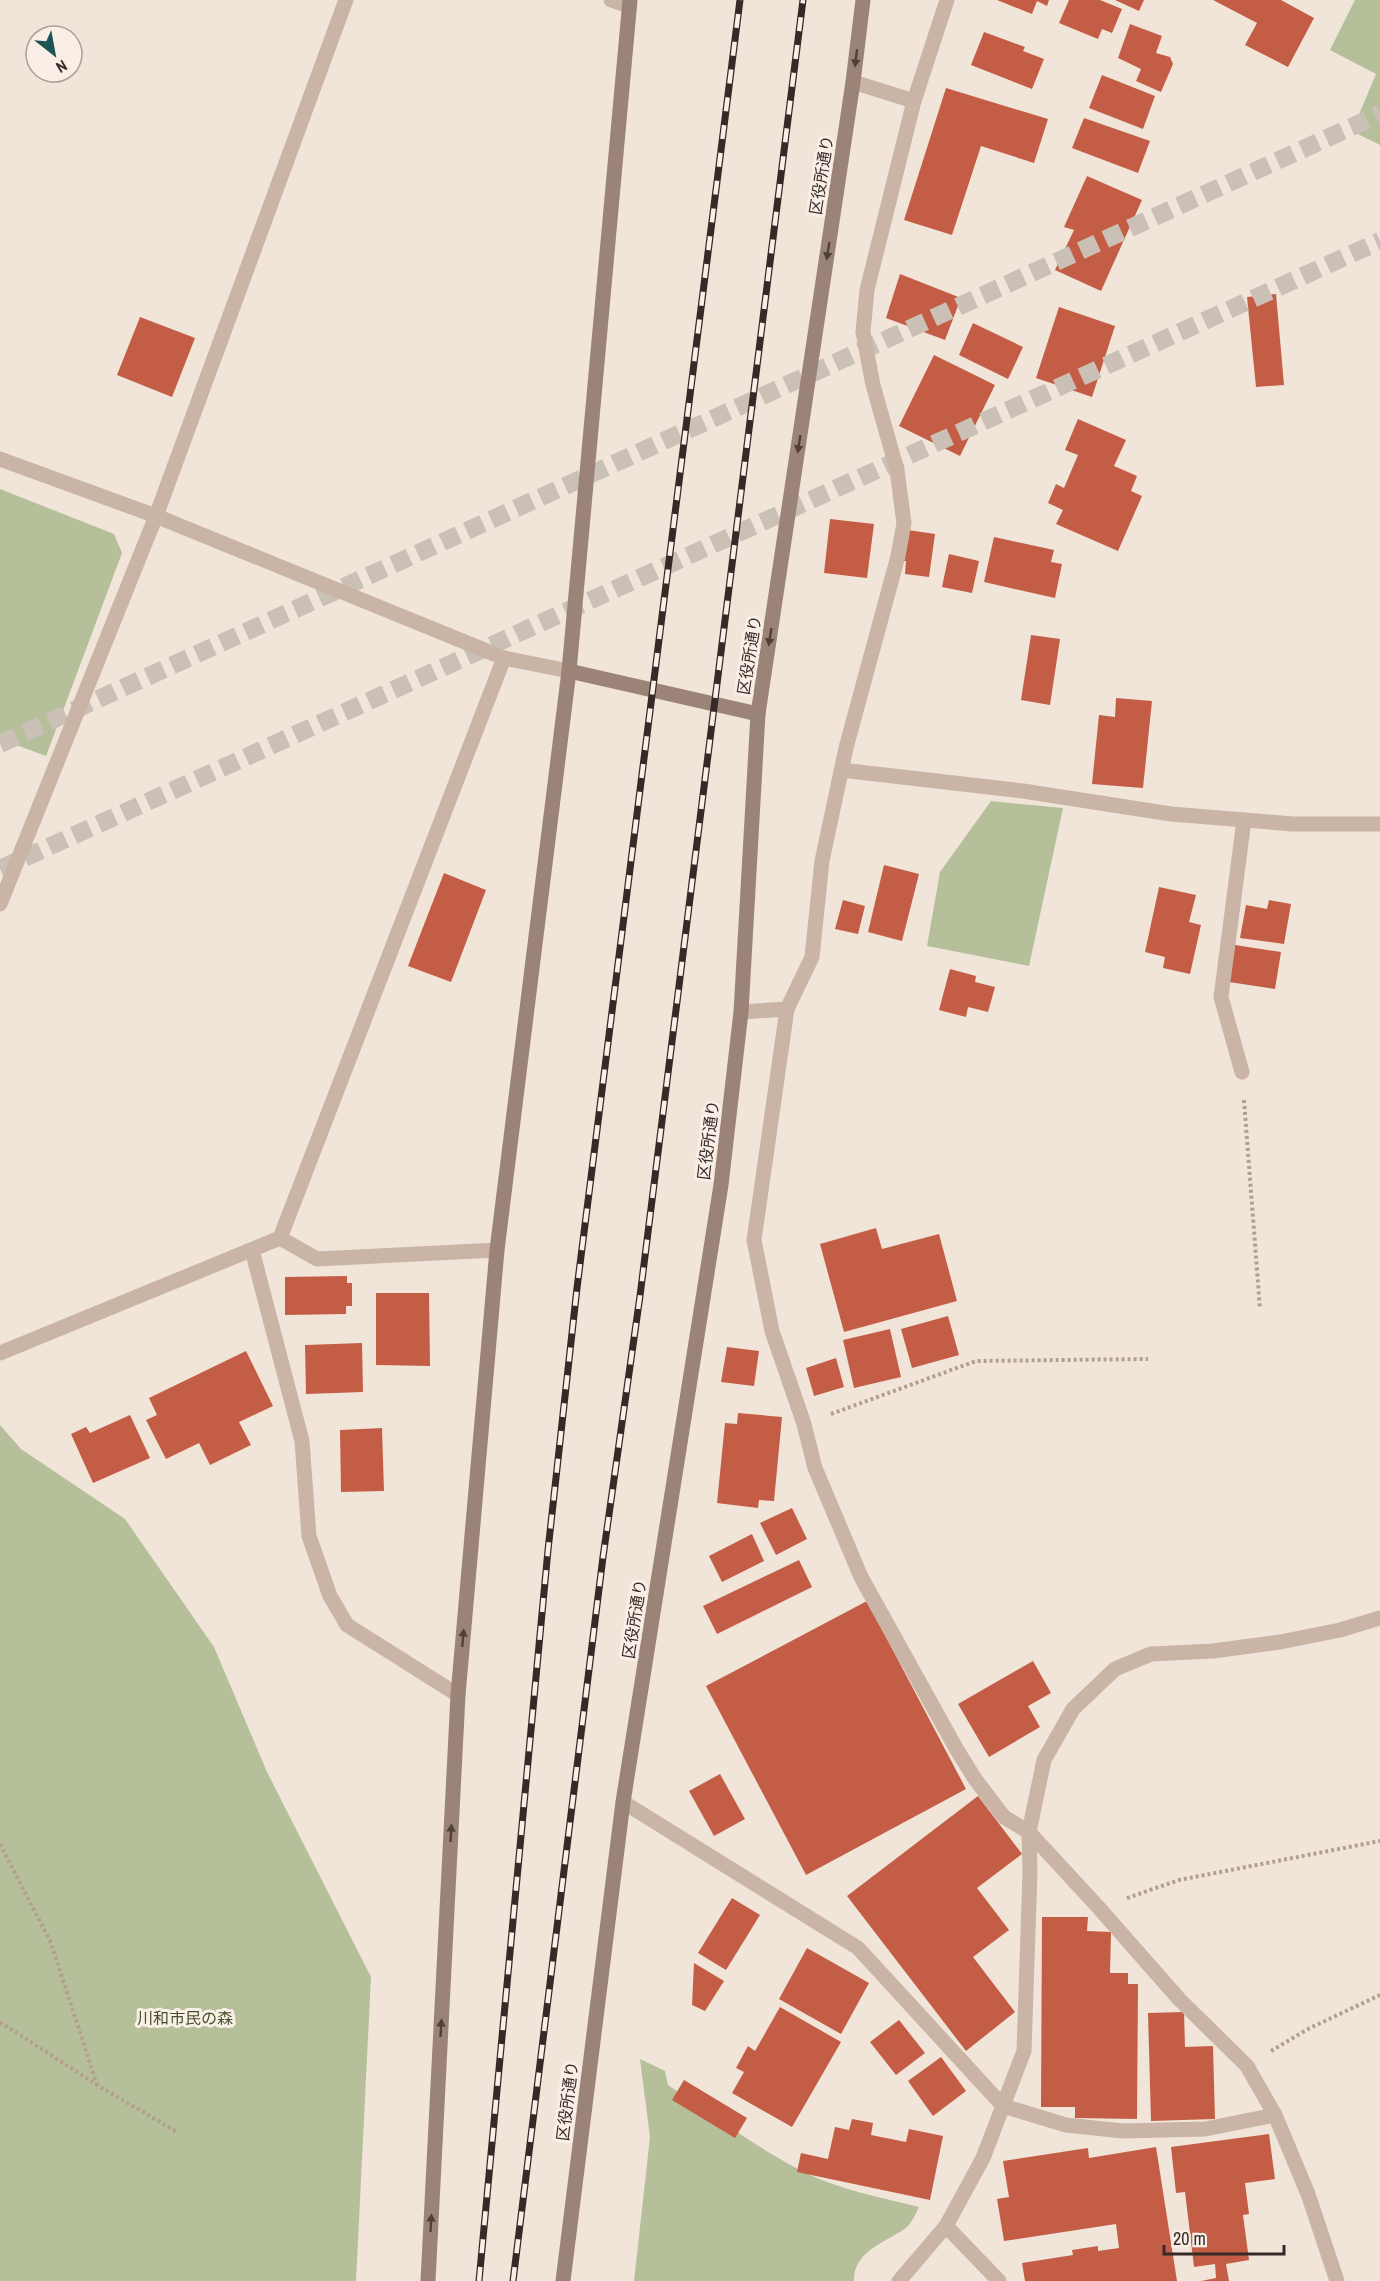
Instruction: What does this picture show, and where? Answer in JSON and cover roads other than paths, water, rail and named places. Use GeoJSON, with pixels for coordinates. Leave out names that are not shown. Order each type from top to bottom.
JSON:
{"type":"FeatureCollection","features":[{"type":"Feature","properties":{"kind":"street"},"geometry":{"type":"LineString","coordinates":[[0,904],[3,888],[156,516],[346,0]]}},
{"type":"Feature","properties":{"kind":"street"},"geometry":{"type":"LineString","coordinates":[[428,2281],[458,1695],[496,1250],[568,671],[629,3],[611,0]]}},
{"type":"Feature","properties":{"kind":"street","name":"区役所通り"},"geometry":{"type":"LineString","coordinates":[[563,2281],[623,1802],[721,1185],[741,1012],[758,714],[853,82],[863,0]]}},
{"type":"Feature","properties":{"kind":"street"},"geometry":{"type":"LineString","coordinates":[[947,0],[914,101],[867,290],[863,332],[873,385],[897,470],[904,523],[898,556],[841,770],[822,861],[812,957],[787,1009],[754,1240],[772,1331],[804,1424],[815,1468],[861,1577],[975,1779],[1004,1817],[1029,1832],[1179,1999],[1247,2066],[1275,2115],[1308,2194],[1336,2281]]}},
{"type":"Feature","properties":{"kind":"street"},"geometry":{"type":"LineString","coordinates":[[853,82],[914,101]]}},
{"type":"Feature","properties":{"kind":"street"},"geometry":{"type":"LineString","coordinates":[[0,459],[156,516],[504,658],[758,714]]}},
{"type":"Feature","properties":{"kind":"street"},"geometry":{"type":"LineString","coordinates":[[0,1353],[280,1238],[504,658]]}},
{"type":"Feature","properties":{"kind":"street"},"geometry":{"type":"LineString","coordinates":[[841,770],[1023,792],[1171,814],[1293,825],[1380,824]]}},
{"type":"Feature","properties":{"kind":"street"},"geometry":{"type":"LineString","coordinates":[[1242,1072],[1221,997],[1244,820]]}},
{"type":"Feature","properties":{"kind":"street"},"geometry":{"type":"LineString","coordinates":[[741,1012],[787,1009]]}},
{"type":"Feature","properties":{"kind":"street"},"geometry":{"type":"LineString","coordinates":[[280,1238],[317,1259],[496,1250]]}},
{"type":"Feature","properties":{"kind":"street"},"geometry":{"type":"LineString","coordinates":[[252,1250],[302,1441],[309,1536],[330,1596],[347,1625],[458,1695]]}},
{"type":"Feature","properties":{"kind":"street"},"geometry":{"type":"LineString","coordinates":[[899,2281],[946,2226],[983,2158],[1024,2051],[1030,1872],[1029,1832],[1044,1760],[1074,1709],[1115,1670],[1151,1654],[1213,1651],[1280,1642],[1340,1630],[1380,1618]]}},
{"type":"Feature","properties":{"kind":"street"},"geometry":{"type":"LineString","coordinates":[[623,1802],[858,1948],[1003,2106],[1066,2125],[1123,2131],[1205,2129],[1275,2115]]}},
{"type":"Feature","properties":{"kind":"street"},"geometry":{"type":"LineString","coordinates":[[946,2226],[999,2281]]}},
{"type":"Feature","properties":{"kind":"tunnel"},"geometry":{"type":"LineString","coordinates":[[0,744],[1380,114]]}},
{"type":"Feature","properties":{"kind":"tunnel"},"geometry":{"type":"LineString","coordinates":[[0,869],[1380,241]]}},
{"type":"Feature","properties":{"kind":"railway"},"geometry":{"type":"LineString","coordinates":[[479,2281],[548,1550],[577,1288],[740,0]]}},
{"type":"Feature","properties":{"kind":"railway"},"geometry":{"type":"LineString","coordinates":[[513,2281],[603,1557],[640,1296],[803,0]]}},
{"type":"Feature","properties":{"kind":"park label","name":"川和市民の森"},"geometry":{"type":"Point","coordinates":[185,2018]}}]}
